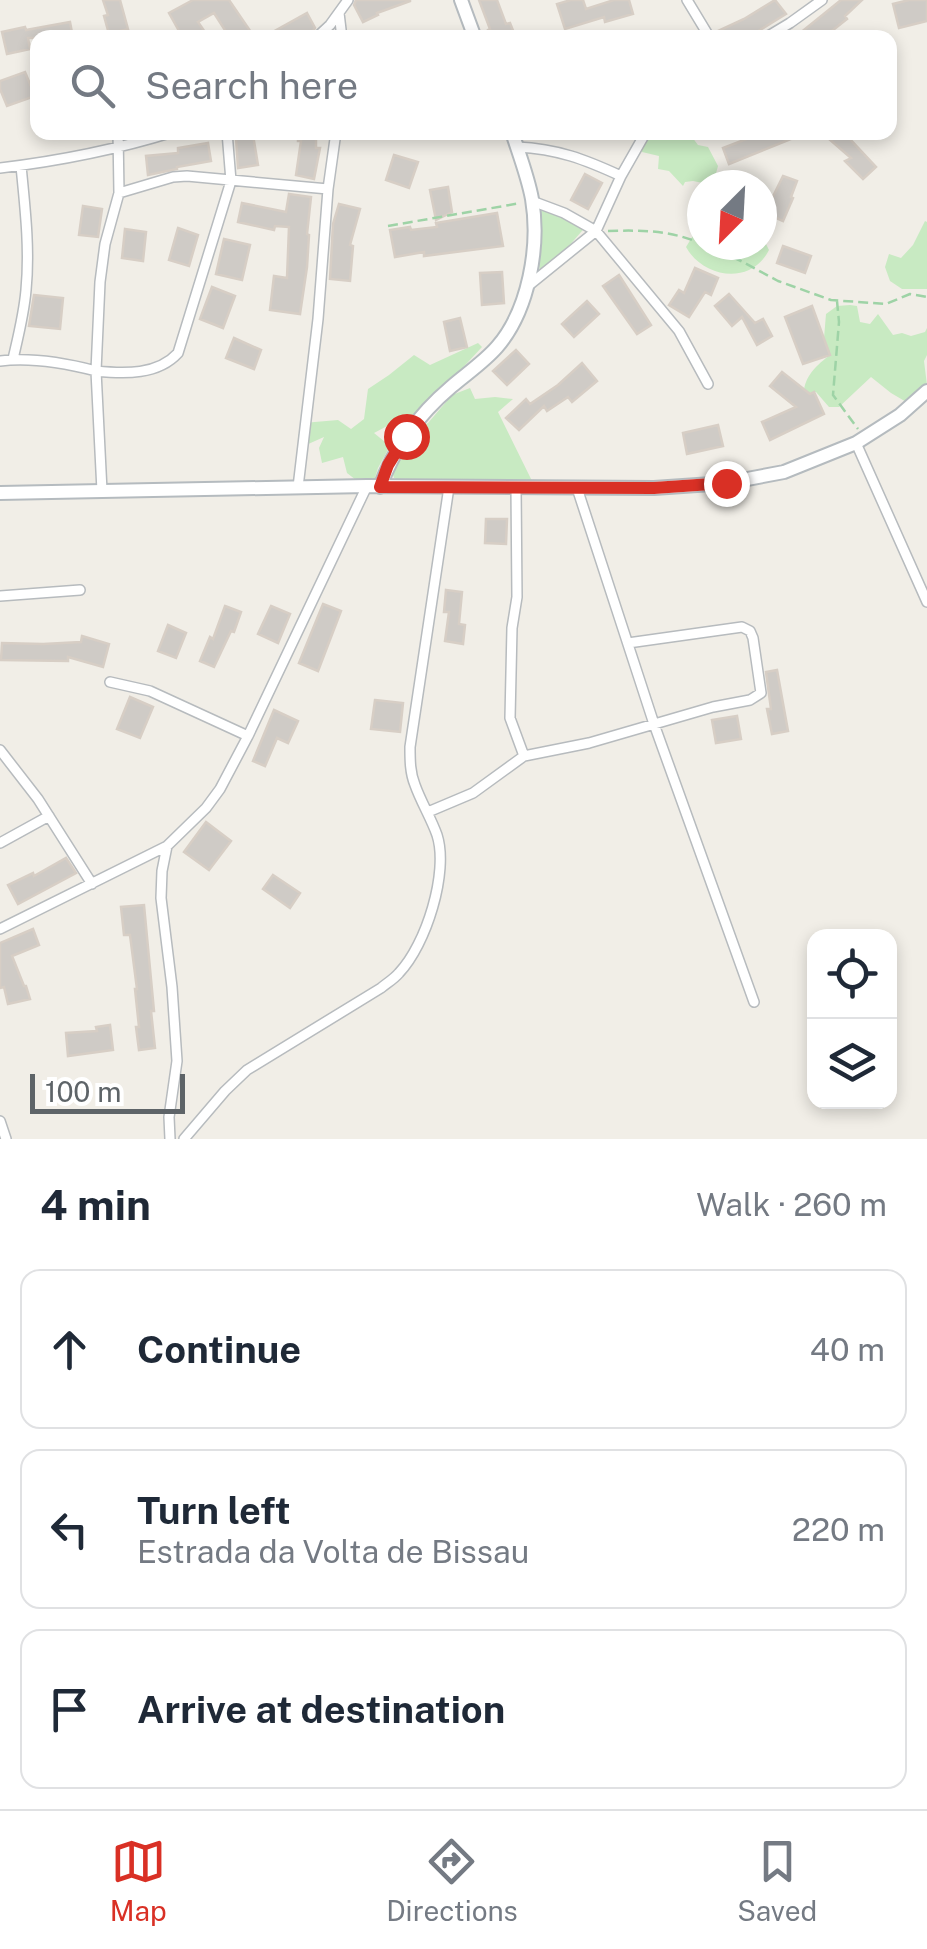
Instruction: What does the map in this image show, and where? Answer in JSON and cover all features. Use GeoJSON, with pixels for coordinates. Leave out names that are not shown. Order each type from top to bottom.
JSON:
{"type":"FeatureCollection","features":[{"type":"Feature","properties":{"kind":"main road"},"geometry":{"type":"LineString","coordinates":[[461,0],[472,30]]}},
{"type":"Feature","properties":{"kind":"main road"},"geometry":{"type":"LineString","coordinates":[[373,487],[419,420],[498,346],[512,324],[526,287],[533,248],[532,201],[514,140]]}},
{"type":"Feature","properties":{"kind":"main road"},"geometry":{"type":"LineString","coordinates":[[0,493],[298,487],[654,488],[726,483],[784,472],[860,441],[900,415],[927,391]]}},
{"type":"Feature","properties":{"kind":"street"},"geometry":{"type":"LineString","coordinates":[[325,30],[348,0]]}},
{"type":"Feature","properties":{"kind":"street"},"geometry":{"type":"LineString","coordinates":[[687,0],[705,30]]}},
{"type":"Feature","properties":{"kind":"street"},"geometry":{"type":"LineString","coordinates":[[778,30],[822,0]]}},
{"type":"Feature","properties":{"kind":"street"},"geometry":{"type":"LineString","coordinates":[[339,13],[341,30]]}},
{"type":"Feature","properties":{"kind":"street"},"geometry":{"type":"LineString","coordinates":[[102,491],[96,371],[100,282],[105,244],[119,193],[118,140]]}},
{"type":"Feature","properties":{"kind":"street"},"geometry":{"type":"LineString","coordinates":[[0,168],[55,162],[148,140]]}},
{"type":"Feature","properties":{"kind":"street"},"geometry":{"type":"LineString","coordinates":[[0,361],[59,362],[96,371],[145,371],[168,364],[178,353],[231,180],[228,140]]}},
{"type":"Feature","properties":{"kind":"street"},"geometry":{"type":"LineString","coordinates":[[298,487],[335,140]]}},
{"type":"Feature","properties":{"kind":"street"},"geometry":{"type":"LineString","coordinates":[[526,287],[596,232],[641,140]]}},
{"type":"Feature","properties":{"kind":"street"},"geometry":{"type":"LineString","coordinates":[[517,148],[565,152],[621,176]]}},
{"type":"Feature","properties":{"kind":"street"},"geometry":{"type":"LineString","coordinates":[[12,360],[27,277],[21,166]]}},
{"type":"Feature","properties":{"kind":"street"},"geometry":{"type":"LineString","coordinates":[[119,193],[187,176],[328,189]]}},
{"type":"Feature","properties":{"kind":"street"},"geometry":{"type":"LineString","coordinates":[[532,201],[564,213],[596,232],[679,331],[708,384]]}},
{"type":"Feature","properties":{"kind":"street"},"geometry":{"type":"LineString","coordinates":[[860,441],[927,602]]}},
{"type":"Feature","properties":{"kind":"street"},"geometry":{"type":"LineString","coordinates":[[0,929],[167,846],[206,808],[248,736],[373,487]]}},
{"type":"Feature","properties":{"kind":"street"},"geometry":{"type":"LineString","coordinates":[[184,1139],[247,1070],[398,974],[423,935],[438,884],[440,847],[412,778],[410,747],[449,487]]}},
{"type":"Feature","properties":{"kind":"street"},"geometry":{"type":"LineString","coordinates":[[516,488],[517,597],[512,628],[510,718],[524,756]]}},
{"type":"Feature","properties":{"kind":"street"},"geometry":{"type":"LineString","coordinates":[[577,488],[654,724],[754,1002]]}},
{"type":"Feature","properties":{"kind":"street"},"geometry":{"type":"LineString","coordinates":[[0,596],[80,590]]}},
{"type":"Feature","properties":{"kind":"street"},"geometry":{"type":"LineString","coordinates":[[428,812],[472,794],[524,756],[589,743],[757,697],[761,692],[753,638],[742,627],[628,643]]}},
{"type":"Feature","properties":{"kind":"street"},"geometry":{"type":"LineString","coordinates":[[110,682],[150,691],[248,736]]}},
{"type":"Feature","properties":{"kind":"street"},"geometry":{"type":"LineString","coordinates":[[0,750],[38,799],[92,884]]}},
{"type":"Feature","properties":{"kind":"street"},"geometry":{"type":"LineString","coordinates":[[0,843],[49,816]]}},
{"type":"Feature","properties":{"kind":"street"},"geometry":{"type":"LineString","coordinates":[[167,846],[161,898],[177,1060],[170,1139]]}},
{"type":"Feature","properties":{"kind":"street"},"geometry":{"type":"LineString","coordinates":[[0,1122],[6,1139]]}},
{"type":"Feature","properties":{"kind":"path"},"geometry":{"type":"LineString","coordinates":[[388,226],[532,201]]}},
{"type":"Feature","properties":{"kind":"path"},"geometry":{"type":"LineString","coordinates":[[596,232],[657,230],[687,238]]}},
{"type":"Feature","properties":{"kind":"path"},"geometry":{"type":"LineString","coordinates":[[736,260],[778,281],[837,301],[886,304],[910,294],[927,297]]}},
{"type":"Feature","properties":{"kind":"path"},"geometry":{"type":"LineString","coordinates":[[837,301],[833,395],[860,441]]}},
{"type":"Feature","properties":{"kind":"green space"},"geometry":{"type":"Polygon","coordinates":[[[646,140],[694,140],[708,147],[718,166],[717,170],[687,170],[683,186],[669,171],[658,169],[659,156],[642,152],[646,140]]]}},
{"type":"Feature","properties":{"kind":"green space"},"geometry":{"type":"Polygon","coordinates":[[[533,205],[588,224],[542,277],[540,274],[533,205]]]}},
{"type":"Feature","properties":{"kind":"green space"},"geometry":{"type":"Polygon","coordinates":[[[925,221],[927,289],[902,289],[890,281],[885,267],[889,254],[901,258],[925,221]]]}},
{"type":"Feature","properties":{"kind":"green space"},"geometry":{"type":"Polygon","coordinates":[[[696,260],[762,260],[739,273],[727,274],[696,260]]]}},
{"type":"Feature","properties":{"kind":"green space"},"geometry":{"type":"Polygon","coordinates":[[[837,306],[857,306],[860,322],[870,324],[878,314],[893,335],[911,336],[927,328],[927,385],[908,403],[871,377],[839,407],[829,407],[816,392],[804,393],[809,376],[830,355],[824,338],[826,314],[837,306]]]}},
{"type":"Feature","properties":{"kind":"green space"},"geometry":{"type":"Polygon","coordinates":[[[478,343],[482,347],[416,418],[374,433],[390,446],[374,481],[358,485],[347,473],[343,457],[322,463],[319,448],[324,437],[306,445],[298,436],[303,423],[338,420],[351,429],[364,419],[368,389],[414,355],[430,365],[478,343]]]}},
{"type":"Feature","properties":{"kind":"green space"},"geometry":{"type":"Polygon","coordinates":[[[470,388],[475,399],[513,399],[498,412],[533,483],[404,482],[394,478],[391,468],[414,430],[428,423],[452,395],[470,388]]]}},
{"type":"Feature","properties":{"kind":"building"},"geometry":{"type":"Polygon","coordinates":[[[103,0],[120,0],[128,29],[108,30],[104,16],[108,15],[103,0]]]}},
{"type":"Feature","properties":{"kind":"building"},"geometry":{"type":"Polygon","coordinates":[[[193,0],[229,0],[250,30],[225,30],[214,13],[198,22],[204,30],[179,30],[169,13],[193,0]]]}},
{"type":"Feature","properties":{"kind":"building"},"geometry":{"type":"Polygon","coordinates":[[[356,0],[410,1],[363,22],[354,5],[356,0]]]}},
{"type":"Feature","properties":{"kind":"building"},"geometry":{"type":"Polygon","coordinates":[[[479,0],[497,0],[506,24],[510,23],[513,30],[490,29],[479,0]]]}},
{"type":"Feature","properties":{"kind":"building"},"geometry":{"type":"Polygon","coordinates":[[[583,0],[586,9],[614,0],[629,0],[633,14],[605,22],[604,17],[565,29],[557,4],[583,0]]]}},
{"type":"Feature","properties":{"kind":"building"},"geometry":{"type":"Polygon","coordinates":[[[775,0],[786,14],[760,30],[720,30],[775,0]]]}},
{"type":"Feature","properties":{"kind":"building"},"geometry":{"type":"Polygon","coordinates":[[[841,0],[862,0],[833,30],[804,30],[841,0]]]}},
{"type":"Feature","properties":{"kind":"building"},"geometry":{"type":"Polygon","coordinates":[[[927,0],[927,21],[899,28],[893,4],[927,0]]]}},
{"type":"Feature","properties":{"kind":"building"},"geometry":{"type":"Polygon","coordinates":[[[307,13],[315,28],[314,30],[276,30],[307,13]]]}},
{"type":"Feature","properties":{"kind":"building"},"geometry":{"type":"Polygon","coordinates":[[[70,22],[72,30],[30,30],[30,49],[7,54],[2,32],[25,27],[26,30],[70,22]]]}},
{"type":"Feature","properties":{"kind":"building"},"geometry":{"type":"Polygon","coordinates":[[[25,72],[30,98],[7,106],[0,81],[25,72]]]}},
{"type":"Feature","properties":{"kind":"building"},"geometry":{"type":"Polygon","coordinates":[[[236,140],[254,140],[258,165],[238,168],[236,140]]]}},
{"type":"Feature","properties":{"kind":"building"},"geometry":{"type":"Polygon","coordinates":[[[316,140],[316,148],[320,148],[314,179],[296,175],[298,141],[316,140]]]}},
{"type":"Feature","properties":{"kind":"building"},"geometry":{"type":"Polygon","coordinates":[[[744,140],[789,140],[729,164],[723,148],[744,140]]]}},
{"type":"Feature","properties":{"kind":"building"},"geometry":{"type":"Polygon","coordinates":[[[830,140],[851,140],[876,167],[863,179],[845,161],[851,158],[830,140]]]}},
{"type":"Feature","properties":{"kind":"building"},"geometry":{"type":"Polygon","coordinates":[[[208,143],[211,161],[148,175],[146,156],[178,153],[178,148],[208,143]]]}},
{"type":"Feature","properties":{"kind":"building"},"geometry":{"type":"Polygon","coordinates":[[[394,155],[418,162],[409,188],[386,180],[394,155]]]}},
{"type":"Feature","properties":{"kind":"building"},"geometry":{"type":"Polygon","coordinates":[[[585,174],[602,183],[588,209],[571,200],[585,174]]]}},
{"type":"Feature","properties":{"kind":"building"},"geometry":{"type":"Polygon","coordinates":[[[783,176],[797,181],[783,221],[777,218],[777,188],[783,176]]]}},
{"type":"Feature","properties":{"kind":"building"},"geometry":{"type":"Polygon","coordinates":[[[448,187],[452,212],[436,220],[430,190],[448,187]]]}},
{"type":"Feature","properties":{"kind":"building"},"geometry":{"type":"Polygon","coordinates":[[[289,194],[311,197],[300,314],[270,310],[274,276],[287,278],[289,227],[275,226],[274,230],[238,222],[242,203],[286,212],[289,194]]]}},
{"type":"Feature","properties":{"kind":"building"},"geometry":{"type":"Polygon","coordinates":[[[339,204],[360,209],[350,245],[350,281],[330,279],[333,224],[339,204]]]}},
{"type":"Feature","properties":{"kind":"building"},"geometry":{"type":"Polygon","coordinates":[[[83,206],[102,209],[98,237],[79,235],[83,206]]]}},
{"type":"Feature","properties":{"kind":"building"},"geometry":{"type":"Polygon","coordinates":[[[497,213],[503,246],[395,257],[390,230],[437,227],[436,223],[497,213]]]}},
{"type":"Feature","properties":{"kind":"building"},"geometry":{"type":"Polygon","coordinates":[[[178,228],[198,235],[189,266],[169,260],[178,228]]]}},
{"type":"Feature","properties":{"kind":"building"},"geometry":{"type":"Polygon","coordinates":[[[125,229],[146,232],[143,261],[122,258],[125,229]]]}},
{"type":"Feature","properties":{"kind":"building"},"geometry":{"type":"Polygon","coordinates":[[[224,239],[250,245],[242,280],[216,274],[224,239]]]}},
{"type":"Feature","properties":{"kind":"building"},"geometry":{"type":"Polygon","coordinates":[[[783,246],[811,256],[805,273],[777,263],[783,246]]]}},
{"type":"Feature","properties":{"kind":"building"},"geometry":{"type":"Polygon","coordinates":[[[695,268],[718,278],[711,295],[705,292],[689,317],[669,305],[679,290],[684,293],[695,268]]]}},
{"type":"Feature","properties":{"kind":"building"},"geometry":{"type":"Polygon","coordinates":[[[502,272],[504,303],[482,305],[480,273],[502,272]]]}},
{"type":"Feature","properties":{"kind":"building"},"geometry":{"type":"Polygon","coordinates":[[[619,275],[651,325],[637,334],[603,286],[619,275]]]}},
{"type":"Feature","properties":{"kind":"building"},"geometry":{"type":"Polygon","coordinates":[[[212,287],[235,296],[223,328],[200,319],[212,287]]]}},
{"type":"Feature","properties":{"kind":"building"},"geometry":{"type":"Polygon","coordinates":[[[729,294],[755,323],[763,319],[772,336],[757,345],[742,317],[732,326],[715,306],[729,294]]]}},
{"type":"Feature","properties":{"kind":"building"},"geometry":{"type":"Polygon","coordinates":[[[34,295],[63,298],[60,329],[29,326],[34,295]]]}},
{"type":"Feature","properties":{"kind":"building"},"geometry":{"type":"Polygon","coordinates":[[[587,301],[599,314],[574,337],[562,324],[587,301]]]}},
{"type":"Feature","properties":{"kind":"building"},"geometry":{"type":"Polygon","coordinates":[[[812,306],[830,355],[803,364],[785,317],[812,306]]]}},
{"type":"Feature","properties":{"kind":"building"},"geometry":{"type":"Polygon","coordinates":[[[460,318],[467,347],[450,351],[444,322],[460,318]]]}},
{"type":"Feature","properties":{"kind":"building"},"geometry":{"type":"Polygon","coordinates":[[[234,338],[261,350],[254,369],[226,358],[234,338]]]}},
{"type":"Feature","properties":{"kind":"building"},"geometry":{"type":"Polygon","coordinates":[[[516,350],[529,364],[507,385],[493,371],[516,350]]]}},
{"type":"Feature","properties":{"kind":"building"},"geometry":{"type":"Polygon","coordinates":[[[582,363],[597,381],[572,402],[568,397],[547,411],[544,406],[519,430],[506,418],[526,399],[530,404],[558,385],[582,363]]]}},
{"type":"Feature","properties":{"kind":"building"},"geometry":{"type":"Polygon","coordinates":[[[782,372],[810,394],[814,392],[824,414],[770,440],[762,422],[796,407],[770,386],[782,372]]]}},
{"type":"Feature","properties":{"kind":"building"},"geometry":{"type":"Polygon","coordinates":[[[718,425],[723,446],[687,454],[683,433],[718,425]]]}},
{"type":"Feature","properties":{"kind":"building"},"geometry":{"type":"Polygon","coordinates":[[[486,519],[507,519],[506,544],[485,543],[486,519]]]}},
{"type":"Feature","properties":{"kind":"building"},"geometry":{"type":"Polygon","coordinates":[[[446,590],[462,592],[459,624],[465,625],[463,644],[445,641],[449,612],[444,612],[446,590]]]}},
{"type":"Feature","properties":{"kind":"building"},"geometry":{"type":"Polygon","coordinates":[[[323,604],[341,611],[318,671],[299,663],[323,604]]]}},
{"type":"Feature","properties":{"kind":"building"},"geometry":{"type":"Polygon","coordinates":[[[225,606],[241,612],[214,667],[200,661],[225,606]]]}},
{"type":"Feature","properties":{"kind":"building"},"geometry":{"type":"Polygon","coordinates":[[[271,606],[290,614],[278,643],[258,634],[271,606]]]}},
{"type":"Feature","properties":{"kind":"building"},"geometry":{"type":"Polygon","coordinates":[[[168,625],[186,633],[176,658],[158,651],[168,625]]]}},
{"type":"Feature","properties":{"kind":"building"},"geometry":{"type":"Polygon","coordinates":[[[82,636],[109,644],[103,667],[68,657],[68,661],[1,660],[2,643],[81,642],[82,636]]]}},
{"type":"Feature","properties":{"kind":"building"},"geometry":{"type":"Polygon","coordinates":[[[777,670],[788,731],[772,734],[766,672],[777,670]]]}},
{"type":"Feature","properties":{"kind":"building"},"geometry":{"type":"Polygon","coordinates":[[[130,697],[153,707],[140,738],[117,729],[130,697]]]}},
{"type":"Feature","properties":{"kind":"building"},"geometry":{"type":"Polygon","coordinates":[[[375,700],[403,703],[400,732],[371,729],[375,700]]]}},
{"type":"Feature","properties":{"kind":"building"},"geometry":{"type":"Polygon","coordinates":[[[274,710],[298,721],[288,743],[277,738],[265,766],[253,761],[274,710]]]}},
{"type":"Feature","properties":{"kind":"building"},"geometry":{"type":"Polygon","coordinates":[[[737,716],[741,739],[716,743],[712,720],[737,716]]]}},
{"type":"Feature","properties":{"kind":"building"},"geometry":{"type":"Polygon","coordinates":[[[206,822],[231,841],[209,870],[184,852],[206,822]]]}},
{"type":"Feature","properties":{"kind":"building"},"geometry":{"type":"Polygon","coordinates":[[[66,858],[76,873],[18,904],[8,885],[66,858]]]}},
{"type":"Feature","properties":{"kind":"building"},"geometry":{"type":"Polygon","coordinates":[[[273,875],[300,893],[290,908],[263,889],[273,875]]]}},
{"type":"Feature","properties":{"kind":"building"},"geometry":{"type":"Polygon","coordinates":[[[144,905],[155,1048],[139,1050],[137,989],[130,935],[124,935],[121,907],[144,905]]]}},
{"type":"Feature","properties":{"kind":"building"},"geometry":{"type":"Polygon","coordinates":[[[33,929],[39,945],[12,956],[30,999],[8,1004],[4,987],[0,988],[0,943],[33,929]]]}},
{"type":"Feature","properties":{"kind":"building"},"geometry":{"type":"Polygon","coordinates":[[[110,1025],[113,1050],[68,1056],[66,1033],[97,1031],[96,1027],[110,1025]]]}},
{"type":"Feature","properties":{"kind":"route"},"geometry":{"type":"LineString","coordinates":[[406,436],[380,487],[654,488],[726,483]]}}]}
